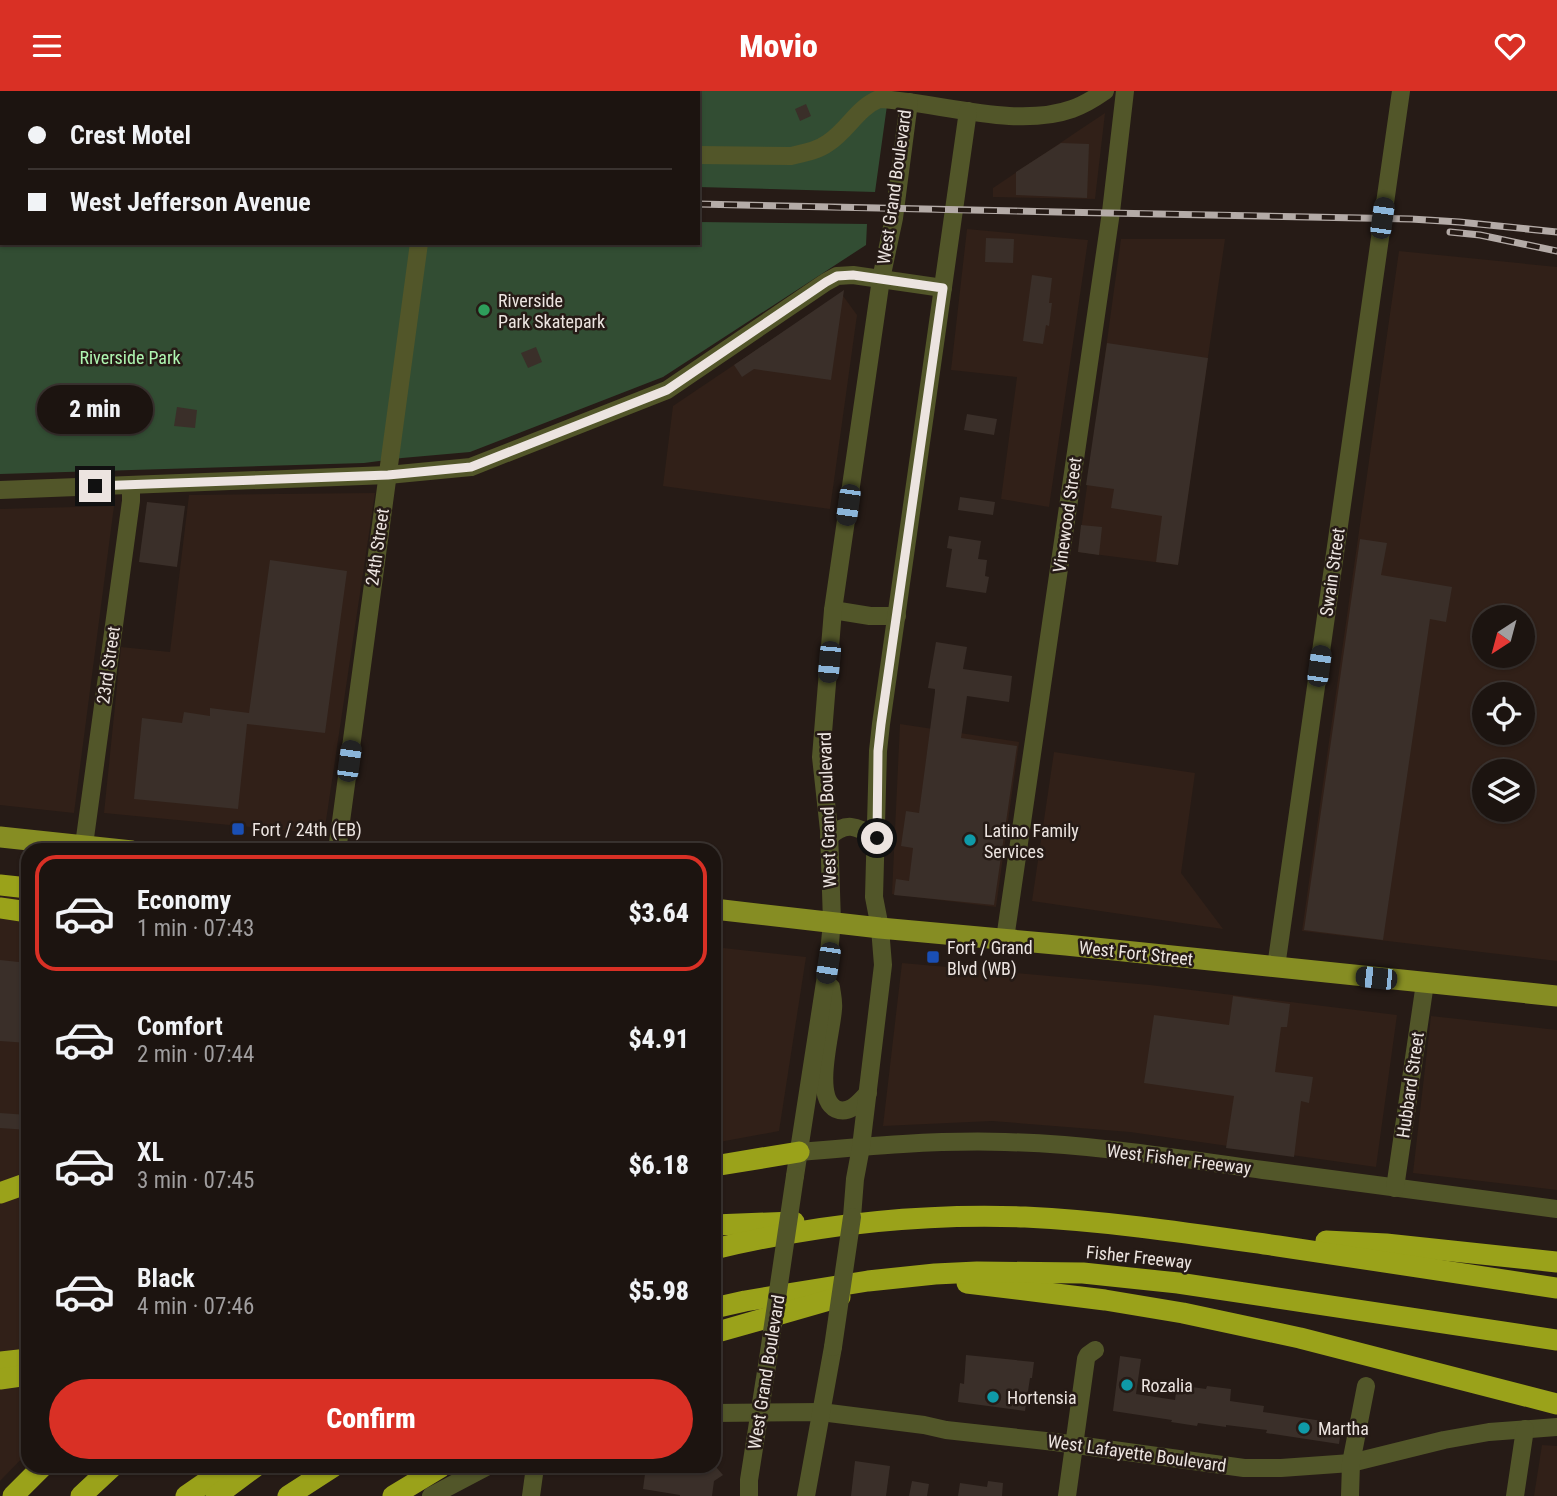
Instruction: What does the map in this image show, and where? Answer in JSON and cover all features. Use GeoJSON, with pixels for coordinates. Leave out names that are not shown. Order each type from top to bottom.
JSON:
{"type":"FeatureCollection","features":[{"type":"Feature","properties":{"kind":"highway"},"geometry":{"type":"LineString","coordinates":[[0,885],[21,887]]}},
{"type":"Feature","properties":{"kind":"highway"},"geometry":{"type":"LineString","coordinates":[[0,908],[21,911]]}},
{"type":"Feature","properties":{"kind":"highway"},"geometry":{"type":"LineString","coordinates":[[721,1164],[799,1153]]}},
{"type":"Feature","properties":{"kind":"highway"},"geometry":{"type":"LineString","coordinates":[[0,1193],[21,1186]]}},
{"type":"Feature","properties":{"kind":"highway","name":"Fisher Freeway"},"geometry":{"type":"LineString","coordinates":[[721,1247],[792,1233],[890,1221],[1025,1217],[1131,1225],[1557,1288]]}},
{"type":"Feature","properties":{"kind":"highway"},"geometry":{"type":"LineString","coordinates":[[721,1225],[890,1221]]}},
{"type":"Feature","properties":{"kind":"highway"},"geometry":{"type":"LineString","coordinates":[[1234,1240],[1386,1244],[1557,1262]]}},
{"type":"Feature","properties":{"kind":"highway","name":"Fisher Freeway"},"geometry":{"type":"LineString","coordinates":[[721,1306],[842,1285],[900,1278],[1003,1271],[1083,1273],[1133,1277],[1557,1340]]}},
{"type":"Feature","properties":{"kind":"highway"},"geometry":{"type":"LineString","coordinates":[[721,1331],[900,1278],[971,1283],[1183,1313],[1300,1338],[1557,1404]]}},
{"type":"Feature","properties":{"kind":"highway"},"geometry":{"type":"LineString","coordinates":[[0,1362],[21,1360]]}},
{"type":"Feature","properties":{"kind":"highway"},"geometry":{"type":"LineString","coordinates":[[0,1379],[21,1376]]}},
{"type":"Feature","properties":{"kind":"highway"},"geometry":{"type":"LineString","coordinates":[[13,1496],[36,1473]]}},
{"type":"Feature","properties":{"kind":"highway"},"geometry":{"type":"LineString","coordinates":[[87,1491],[108,1473]]}},
{"type":"Feature","properties":{"kind":"highway"},"geometry":{"type":"LineString","coordinates":[[186,1496],[219,1473]]}},
{"type":"Feature","properties":{"kind":"highway"},"geometry":{"type":"LineString","coordinates":[[216,1496],[247,1473]]}},
{"type":"Feature","properties":{"kind":"highway"},"geometry":{"type":"LineString","coordinates":[[288,1496],[324,1473]]}},
{"type":"Feature","properties":{"kind":"highway"},"geometry":{"type":"LineString","coordinates":[[299,1496],[326,1473]]}},
{"type":"Feature","properties":{"kind":"highway"},"geometry":{"type":"LineString","coordinates":[[393,1496],[431,1473]]}},
{"type":"Feature","properties":{"kind":"main road"},"geometry":{"type":"LineString","coordinates":[[0,837],[63,843]]}},
{"type":"Feature","properties":{"kind":"main road","name":"West Fort Street"},"geometry":{"type":"LineString","coordinates":[[721,910],[1557,996]]}},
{"type":"Feature","properties":{"kind":"street"},"geometry":{"type":"LineString","coordinates":[[909,102],[1018,116],[1052,114],[1073,109],[1105,91]]}},
{"type":"Feature","properties":{"kind":"street","name":"Vinewood Street"},"geometry":{"type":"LineString","coordinates":[[1005,939],[1111,212],[1125,91]]}},
{"type":"Feature","properties":{"kind":"street","name":"Swain Street"},"geometry":{"type":"LineString","coordinates":[[1276,967],[1401,91]]}},
{"type":"Feature","properties":{"kind":"street","name":"West Grand Boulevard"},"geometry":{"type":"LineString","coordinates":[[700,155],[791,156],[806,153],[829,143],[870,103],[879,99],[909,102],[894,218],[881,279],[833,610],[821,757],[829,837],[832,922],[828,963],[749,1480],[749,1496]]}},
{"type":"Feature","properties":{"kind":"street"},"geometry":{"type":"LineString","coordinates":[[806,1496],[833,1347],[852,1217],[883,965],[874,897],[878,751],[968,111]]}},
{"type":"Feature","properties":{"kind":"street","name":"24th Street"},"geometry":{"type":"LineString","coordinates":[[338,843],[419,245]]}},
{"type":"Feature","properties":{"kind":"street"},"geometry":{"type":"LineString","coordinates":[[0,490],[388,475],[471,467],[667,390],[837,276],[853,275],[943,288]]}},
{"type":"Feature","properties":{"kind":"street","name":"23rd Street"},"geometry":{"type":"LineString","coordinates":[[84,843],[131,485]]}},
{"type":"Feature","properties":{"kind":"street"},"geometry":{"type":"LineString","coordinates":[[833,610],[870,616],[897,616]]}},
{"type":"Feature","properties":{"kind":"street"},"geometry":{"type":"LineString","coordinates":[[829,837],[847,826],[877,838]]}},
{"type":"Feature","properties":{"kind":"street"},"geometry":{"type":"LineString","coordinates":[[828,963],[833,1009],[824,1079],[825,1094],[835,1109],[844,1111],[854,1107],[868,1093]]}},
{"type":"Feature","properties":{"kind":"street","name":"Hubbard Street"},"geometry":{"type":"LineString","coordinates":[[1395,1188],[1425,983]]}},
{"type":"Feature","properties":{"kind":"street","name":"West Fisher Freeway"},"geometry":{"type":"LineString","coordinates":[[799,1153],[951,1142],[1070,1146],[1557,1209]]}},
{"type":"Feature","properties":{"kind":"street"},"geometry":{"type":"LineString","coordinates":[[1067,1496],[1086,1360],[1095,1350]]}},
{"type":"Feature","properties":{"kind":"street"},"geometry":{"type":"LineString","coordinates":[[1350,1496],[1351,1463],[1366,1387]]}},
{"type":"Feature","properties":{"kind":"street","name":"West Lafayette Boulevard"},"geometry":{"type":"LineString","coordinates":[[721,1413],[821,1412],[1244,1468],[1351,1463],[1489,1432],[1557,1427]]}},
{"type":"Feature","properties":{"kind":"street"},"geometry":{"type":"LineString","coordinates":[[1515,1496],[1525,1429]]}},
{"type":"Feature","properties":{"kind":"street"},"geometry":{"type":"LineString","coordinates":[[431,1496],[475,1473]]}},
{"type":"Feature","properties":{"kind":"street"},"geometry":{"type":"LineString","coordinates":[[531,1496],[534,1473]]}},
{"type":"Feature","properties":{"kind":"shaded area"},"geometry":{"type":"Polygon","coordinates":[[[1105,113],[1095,199],[993,197],[993,188],[1105,113]]]}},
{"type":"Feature","properties":{"kind":"shaded area"},"geometry":{"type":"Polygon","coordinates":[[[967,229],[1088,240],[1049,507],[1001,499],[1017,377],[951,370],[967,229]]]}},
{"type":"Feature","properties":{"kind":"shaded area"},"geometry":{"type":"Polygon","coordinates":[[[1121,239],[1225,239],[1178,565],[1078,552],[1121,239]]]}},
{"type":"Feature","properties":{"kind":"shaded area"},"geometry":{"type":"Polygon","coordinates":[[[1399,251],[1557,267],[1557,961],[1302,931],[1399,251]]]}},
{"type":"Feature","properties":{"kind":"shaded area"},"geometry":{"type":"Polygon","coordinates":[[[841,293],[857,315],[830,509],[663,486],[673,406],[841,293]]]}},
{"type":"Feature","properties":{"kind":"shaded area"},"geometry":{"type":"Polygon","coordinates":[[[375,493],[324,834],[104,813],[121,647],[170,652],[189,495],[375,493]]]}},
{"type":"Feature","properties":{"kind":"shaded area"},"geometry":{"type":"Polygon","coordinates":[[[114,506],[74,813],[0,805],[0,509],[114,506]]]}},
{"type":"Feature","properties":{"kind":"shaded area"},"geometry":{"type":"Polygon","coordinates":[[[900,724],[1019,742],[996,907],[892,894],[900,724]]]}},
{"type":"Feature","properties":{"kind":"shaded area"},"geometry":{"type":"Polygon","coordinates":[[[1054,752],[1195,773],[1181,873],[1223,929],[1032,901],[1054,752]]]}},
{"type":"Feature","properties":{"kind":"shaded area"},"geometry":{"type":"Polygon","coordinates":[[[0,893],[21,895],[21,1459],[0,1481],[0,893]]]}},
{"type":"Feature","properties":{"kind":"shaded area"},"geometry":{"type":"Polygon","coordinates":[[[721,948],[806,957],[779,1131],[721,1142],[721,948]]]}},
{"type":"Feature","properties":{"kind":"shaded area"},"geometry":{"type":"Polygon","coordinates":[[[902,963],[1150,985],[1397,1015],[1376,1167],[1130,1132],[992,1121],[883,1126],[902,963]]]}},
{"type":"Feature","properties":{"kind":"shaded area"},"geometry":{"type":"Polygon","coordinates":[[[1431,1016],[1557,1030],[1557,1190],[1413,1173],[1431,1016]]]}},
{"type":"Feature","properties":{"kind":"shaded area"},"geometry":{"type":"Polygon","coordinates":[[[1542,1445],[1557,1446],[1557,1496],[1534,1496],[1542,1445]]]}},
{"type":"Feature","properties":{"kind":"green space"},"geometry":{"type":"Polygon","coordinates":[[[700,91],[889,91],[875,192],[700,187],[700,91]]]}},
{"type":"Feature","properties":{"kind":"green space","name":"Riverside Park"},"geometry":{"type":"Polygon","coordinates":[[[700,222],[867,224],[866,245],[663,377],[470,452],[364,463],[0,474],[0,245],[700,245],[700,222]]]}},
{"type":"Feature","properties":{"kind":"building"},"geometry":{"type":"Polygon","coordinates":[[[806,104],[811,116],[800,121],[795,109],[806,104]]]}},
{"type":"Feature","properties":{"kind":"building"},"geometry":{"type":"Polygon","coordinates":[[[1061,143],[1089,144],[1087,198],[1016,195],[1016,172],[1061,143]]]}},
{"type":"Feature","properties":{"kind":"building"},"geometry":{"type":"Polygon","coordinates":[[[986,238],[1014,239],[1013,263],[985,262],[986,238]]]}},
{"type":"Feature","properties":{"kind":"building"},"geometry":{"type":"Polygon","coordinates":[[[1032,275],[1052,278],[1049,326],[1046,325],[1043,344],[1023,341],[1032,275]]]}},
{"type":"Feature","properties":{"kind":"building"},"geometry":{"type":"Polygon","coordinates":[[[844,290],[831,380],[754,369],[742,377],[734,365],[844,290]]]}},
{"type":"Feature","properties":{"kind":"building"},"geometry":{"type":"Polygon","coordinates":[[[1107,343],[1208,358],[1178,565],[1156,562],[1162,516],[1111,508],[1114,489],[1086,485],[1107,343]]]}},
{"type":"Feature","properties":{"kind":"building"},"geometry":{"type":"Polygon","coordinates":[[[536,347],[542,362],[528,368],[521,353],[536,347]]]}},
{"type":"Feature","properties":{"kind":"building"},"geometry":{"type":"Polygon","coordinates":[[[177,407],[197,410],[195,428],[174,426],[177,407]]]}},
{"type":"Feature","properties":{"kind":"building"},"geometry":{"type":"Polygon","coordinates":[[[967,414],[997,419],[994,435],[964,430],[967,414]]]}},
{"type":"Feature","properties":{"kind":"building"},"geometry":{"type":"Polygon","coordinates":[[[960,497],[995,502],[993,515],[958,510],[960,497]]]}},
{"type":"Feature","properties":{"kind":"building"},"geometry":{"type":"Polygon","coordinates":[[[147,502],[185,506],[177,567],[139,562],[147,502]]]}},
{"type":"Feature","properties":{"kind":"building"},"geometry":{"type":"Polygon","coordinates":[[[1081,525],[1102,527],[1099,555],[1078,552],[1081,525]]]}},
{"type":"Feature","properties":{"kind":"building"},"geometry":{"type":"Polygon","coordinates":[[[949,536],[981,541],[978,559],[987,560],[985,576],[989,577],[986,593],[946,587],[952,549],[947,548],[949,536]]]}},
{"type":"Feature","properties":{"kind":"building"},"geometry":{"type":"Polygon","coordinates":[[[1360,539],[1387,543],[1381,575],[1452,587],[1446,622],[1430,619],[1383,940],[1304,930],[1360,539]]]}},
{"type":"Feature","properties":{"kind":"building"},"geometry":{"type":"Polygon","coordinates":[[[270,560],[347,571],[325,733],[247,724],[238,809],[134,799],[142,718],[182,723],[184,712],[210,716],[210,708],[249,713],[270,560]]]}},
{"type":"Feature","properties":{"kind":"building"},"geometry":{"type":"Polygon","coordinates":[[[936,642],[967,647],[963,669],[1012,676],[1009,702],[967,696],[961,738],[1017,746],[994,905],[894,895],[896,879],[909,881],[913,848],[901,846],[906,811],[919,813],[935,692],[935,689],[928,688],[936,642]]]}},
{"type":"Feature","properties":{"kind":"building"},"geometry":{"type":"Polygon","coordinates":[[[0,960],[21,962],[21,1042],[0,1041],[0,960]]]}},
{"type":"Feature","properties":{"kind":"building"},"geometry":{"type":"Polygon","coordinates":[[[1233,996],[1290,1004],[1287,1027],[1281,1027],[1275,1072],[1313,1077],[1309,1103],[1301,1101],[1294,1157],[1226,1148],[1234,1096],[1144,1083],[1154,1015],[1229,1025],[1233,996]]]}},
{"type":"Feature","properties":{"kind":"building"},"geometry":{"type":"Polygon","coordinates":[[[0,1113],[21,1114],[21,1130],[0,1128],[0,1113]]]}},
{"type":"Feature","properties":{"kind":"building"},"geometry":{"type":"Polygon","coordinates":[[[966,1355],[1034,1362],[1025,1411],[958,1402],[960,1383],[964,1384],[966,1355]]]}},
{"type":"Feature","properties":{"kind":"building"},"geometry":{"type":"Polygon","coordinates":[[[1120,1356],[1141,1359],[1136,1394],[1175,1400],[1177,1385],[1231,1389],[1230,1401],[1264,1406],[1263,1412],[1342,1424],[1339,1444],[1266,1433],[1267,1430],[1198,1423],[1197,1426],[1113,1411],[1120,1356]]]}},
{"type":"Feature","properties":{"kind":"building"},"geometry":{"type":"Polygon","coordinates":[[[855,1461],[890,1466],[886,1496],[851,1496],[855,1461]]]}},
{"type":"Feature","properties":{"kind":"building"},"geometry":{"type":"Polygon","coordinates":[[[721,1473],[723,1475],[714,1481],[712,1496],[680,1496],[643,1489],[645,1474],[721,1473]]]}},
{"type":"Feature","properties":{"kind":"building"},"geometry":{"type":"Polygon","coordinates":[[[912,1481],[929,1484],[927,1496],[909,1496],[912,1481]]]}},
{"type":"Feature","properties":{"kind":"building"},"geometry":{"type":"Polygon","coordinates":[[[988,1481],[1003,1483],[1002,1496],[958,1496],[960,1483],[987,1487],[988,1481]]]}},
{"type":"Feature","properties":{"kind":"railway"},"geometry":{"type":"LineString","coordinates":[[700,204],[1411,219],[1557,232]]}},
{"type":"Feature","properties":{"kind":"railway"},"geometry":{"type":"LineString","coordinates":[[1450,232],[1480,235],[1557,251]]}},
{"type":"Feature","properties":{"kind":"place","name":"Riverside Park Skatepark"},"geometry":{"type":"Point","coordinates":[484,310]}},
{"type":"Feature","properties":{"kind":"place","name":"Fort / 24th (EB)"},"geometry":{"type":"Point","coordinates":[238,829]}},
{"type":"Feature","properties":{"kind":"place","name":"Latino Family Services"},"geometry":{"type":"Point","coordinates":[970,840]}},
{"type":"Feature","properties":{"kind":"place","name":"Fort / Grand Blvd (WB)"},"geometry":{"type":"Point","coordinates":[933,957]}},
{"type":"Feature","properties":{"kind":"place","name":"Rozalia"},"geometry":{"type":"Point","coordinates":[1127,1385]}},
{"type":"Feature","properties":{"kind":"place","name":"Hortensia"},"geometry":{"type":"Point","coordinates":[993,1397]}},
{"type":"Feature","properties":{"kind":"place","name":"Martha"},"geometry":{"type":"Point","coordinates":[1304,1428]}},
{"type":"Feature","properties":{"kind":"route"},"geometry":{"type":"LineString","coordinates":[[95,486],[388,475],[471,467],[667,390],[837,276],[853,275],[943,288],[881,724],[877,838]]}}]}
